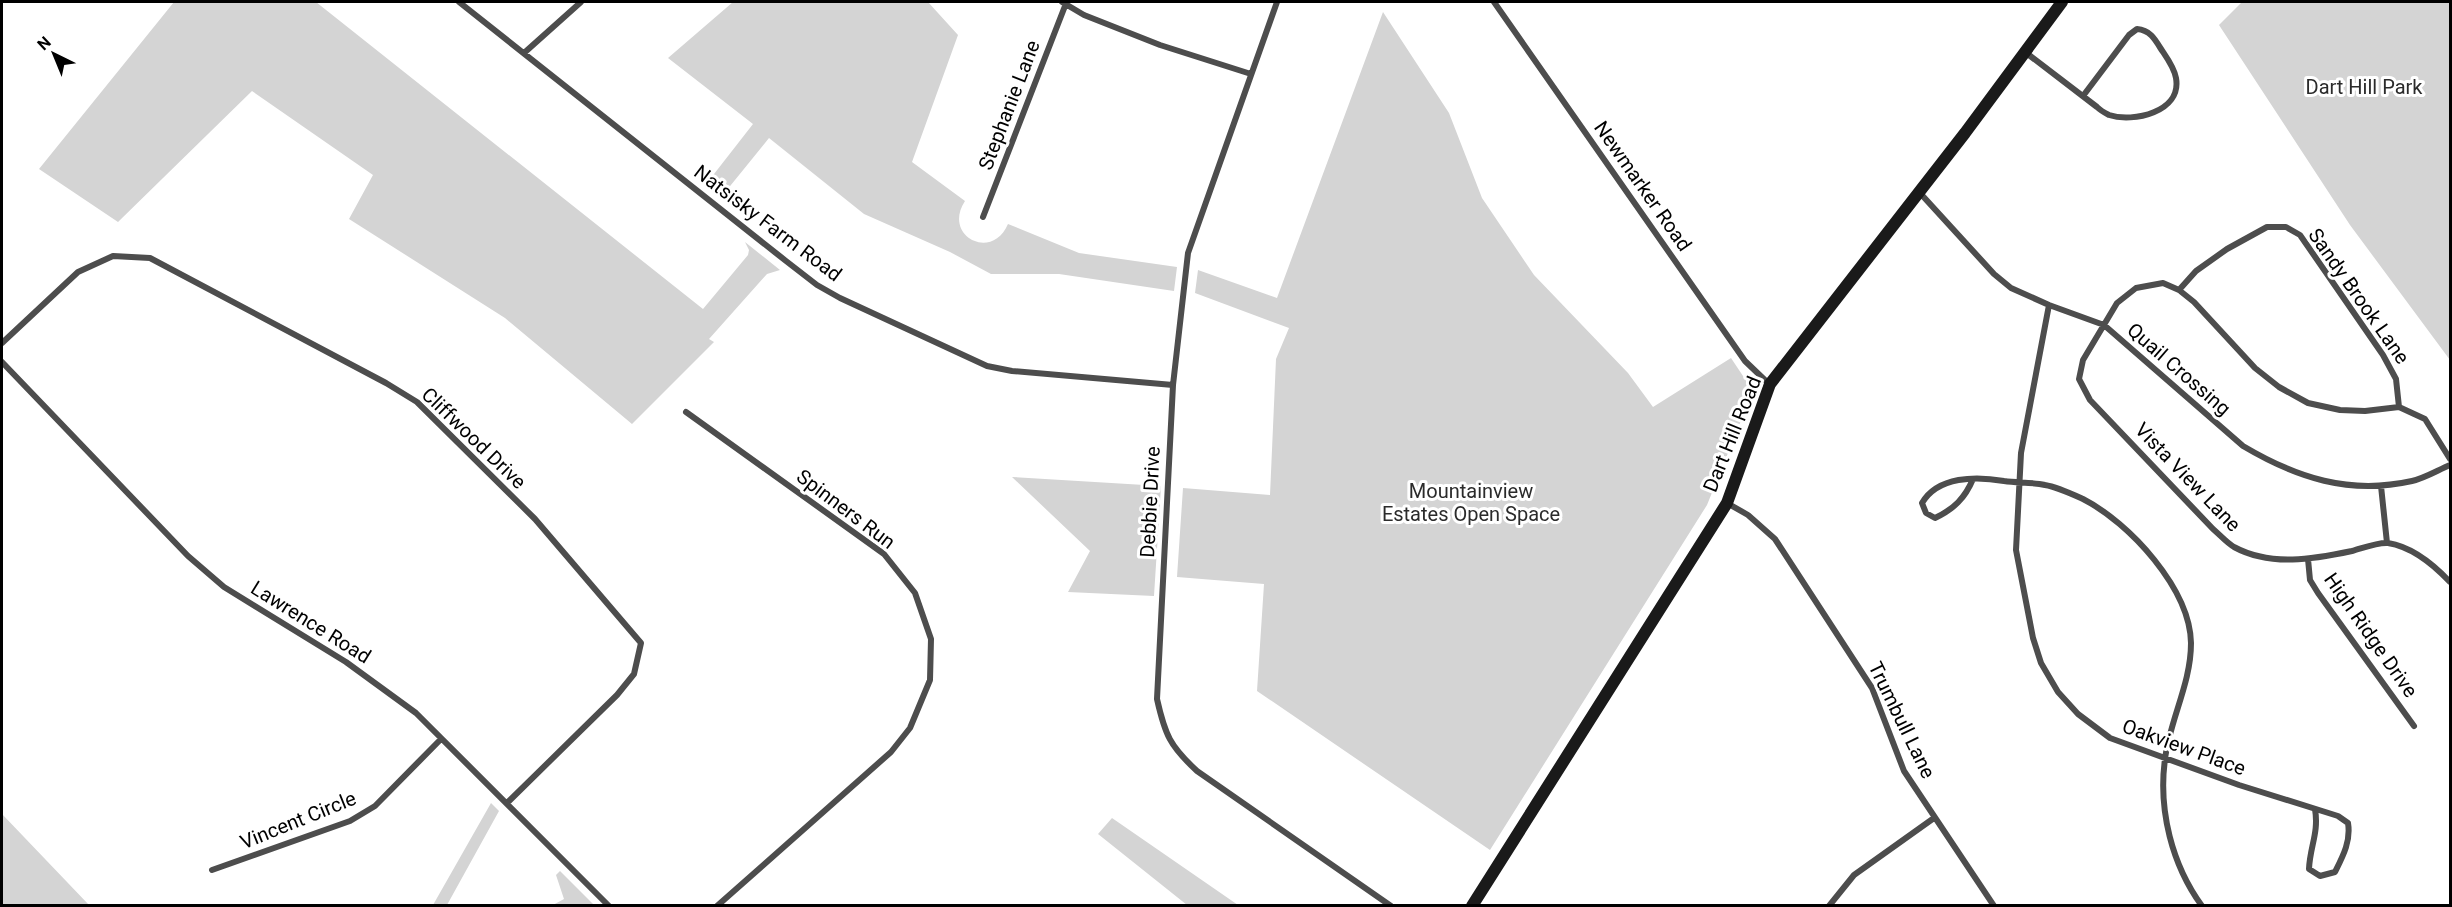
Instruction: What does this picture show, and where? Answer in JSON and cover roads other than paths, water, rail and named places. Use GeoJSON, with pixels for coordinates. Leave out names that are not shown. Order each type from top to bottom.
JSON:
{"type":"FeatureCollection","features":[{"type":"Feature","properties":{"kind":"main road","name":"Dart Hill Road"},"geometry":{"type":"LineString","coordinates":[[1472,906],[1727,502],[1770,384],[1920,193],[2062,2]]}},
{"type":"Feature","properties":{"kind":"street","name":"Natsisky Farm Road"},"geometry":{"type":"LineString","coordinates":[[459,2],[817,285],[840,298],[987,366],[1012,371],[1173,385]]}},
{"type":"Feature","properties":{"kind":"street"},"geometry":{"type":"LineString","coordinates":[[524,53],[581,2]]}},
{"type":"Feature","properties":{"kind":"street","name":"Debbie Drive"},"geometry":{"type":"LineString","coordinates":[[1277,2],[1188,253],[1173,385],[1157,699],[1164,730],[1178,753],[1197,771],[1391,906]]}},
{"type":"Feature","properties":{"kind":"street","name":"Newmarker Road"},"geometry":{"type":"LineString","coordinates":[[1494,2],[1745,361],[1770,384]]}},
{"type":"Feature","properties":{"kind":"street"},"geometry":{"type":"LineString","coordinates":[[1064,4],[1160,45],[1251,74]]}},
{"type":"Feature","properties":{"kind":"street","name":"Stephanie Lane"},"geometry":{"type":"LineString","coordinates":[[982,217],[1064,4]]}},
{"type":"Feature","properties":{"kind":"street"},"geometry":{"type":"LineString","coordinates":[[2025,52],[2108,115],[2154,113],[2163,108],[2172,97],[2176,90],[2176,78],[2174,70],[2155,40],[2144,30],[2137,29],[2129,35],[2083,96]]}},
{"type":"Feature","properties":{"kind":"street","name":"Quail Crossing"},"geometry":{"type":"LineString","coordinates":[[1920,193],[1994,274],[2011,288],[2104,325],[2243,446],[2269,462],[2297,474],[2323,481],[2345,485],[2381,486],[2414,480],[2451,465]]}},
{"type":"Feature","properties":{"kind":"street","name":"Sandy Brook Lane"},"geometry":{"type":"LineString","coordinates":[[2179,290],[2211,260],[2267,227],[2286,227],[2300,235],[2383,355],[2397,379],[2399,407]]}},
{"type":"Feature","properties":{"kind":"street","name":"Cliffwood Drive"},"geometry":{"type":"LineString","coordinates":[[2,343],[78,272],[113,256],[150,258],[386,383],[417,402],[535,519],[641,643],[634,674],[617,695],[507,803]]}},
{"type":"Feature","properties":{"kind":"street"},"geometry":{"type":"LineString","coordinates":[[2104,325],[2117,303],[2136,288],[2163,283],[2179,290],[2194,302],[2255,368],[2279,387],[2307,403],[2340,410],[2365,411],[2399,407],[2425,419],[2451,459]]}},
{"type":"Feature","properties":{"kind":"street","name":"Oakview Place"},"geometry":{"type":"LineString","coordinates":[[2049,305],[2021,450],[2016,550],[2033,638],[2041,663],[2058,692],[2078,714],[2110,738],[2165,759],[2338,816],[2348,823],[2350,833],[2335,872],[2320,876],[2309,869],[2309,857],[2318,826],[2315,809]]}},
{"type":"Feature","properties":{"kind":"street","name":"Vista View Lane"},"geometry":{"type":"LineString","coordinates":[[2104,325],[2083,360],[2079,379],[2090,400],[2213,529],[2234,547],[2260,556],[2284,560],[2308,560],[2387,543]]}},
{"type":"Feature","properties":{"kind":"street","name":"Lawrence Road"},"geometry":{"type":"LineString","coordinates":[[2,362],[188,556],[224,587],[346,662],[416,713],[609,906]]}},
{"type":"Feature","properties":{"kind":"street","name":"Spinners Run"},"geometry":{"type":"LineString","coordinates":[[686,412],[884,554],[915,592],[931,639],[930,680],[910,728],[891,752],[717,906]]}},
{"type":"Feature","properties":{"kind":"street"},"geometry":{"type":"LineString","coordinates":[[1973,479],[1967,494],[1950,511],[1935,518],[1926,513],[1922,503],[1927,494],[1940,486],[1963,478],[2046,485],[2084,499],[2124,527],[2146,550],[2169,581],[2186,614],[2191,643],[2187,681],[2165,759],[2166,823],[2176,859],[2202,906]]}},
{"type":"Feature","properties":{"kind":"street"},"geometry":{"type":"LineString","coordinates":[[2381,486],[2387,543],[2414,552],[2451,582]]}},
{"type":"Feature","properties":{"kind":"street","name":"Trumbull Lane"},"geometry":{"type":"LineString","coordinates":[[1727,502],[1749,514],[1775,539],[1872,688],[1904,771],[1994,906]]}},
{"type":"Feature","properties":{"kind":"street","name":"High Ridge Drive"},"geometry":{"type":"LineString","coordinates":[[2308,560],[2310,580],[2318,593],[2414,726]]}},
{"type":"Feature","properties":{"kind":"street","name":"Vincent Circle"},"geometry":{"type":"LineString","coordinates":[[212,870],[350,820],[375,806],[441,739]]}},
{"type":"Feature","properties":{"kind":"street"},"geometry":{"type":"LineString","coordinates":[[1829,906],[1854,875],[1934,818]]}},
{"type":"Feature","properties":{"kind":"park label","name":"Dart Hill Park"},"geometry":{"type":"Point","coordinates":[2364,87]}},
{"type":"Feature","properties":{"kind":"park label","name":"Mountainview Estates Open Space"},"geometry":{"type":"Point","coordinates":[1471,502]}}]}
